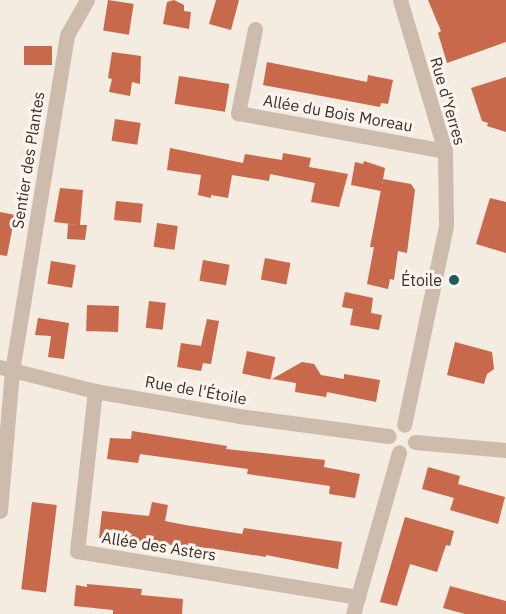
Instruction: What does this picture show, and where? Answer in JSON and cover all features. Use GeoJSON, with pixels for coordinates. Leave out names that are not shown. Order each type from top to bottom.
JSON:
{"type":"FeatureCollection","features":[{"type":"Feature","properties":{"kind":"street","name":"Sentier des Plantes"},"geometry":{"type":"LineString","coordinates":[[0,511],[6,369],[67,35],[87,0]]}},
{"type":"Feature","properties":{"kind":"street","name":"Rue d'Yerres"},"geometry":{"type":"LineString","coordinates":[[400,0],[445,151],[446,226],[404,425]]}},
{"type":"Feature","properties":{"kind":"street","name":"Allée du Bois Moreau"},"geometry":{"type":"LineString","coordinates":[[255,28],[238,113],[445,151]]}},
{"type":"Feature","properties":{"kind":"street","name":"Rue de l'Étoile"},"geometry":{"type":"LineString","coordinates":[[6,369],[95,392],[239,416],[389,436]]}},
{"type":"Feature","properties":{"kind":"street","name":"Allée des Asters"},"geometry":{"type":"LineString","coordinates":[[95,392],[77,551],[358,597]]}},
{"type":"Feature","properties":{"kind":"street"},"geometry":{"type":"LineString","coordinates":[[404,425],[415,433],[415,442],[411,450],[399,452],[389,444],[389,436],[394,428],[404,425]]}},
{"type":"Feature","properties":{"kind":"street"},"geometry":{"type":"LineString","coordinates":[[415,442],[506,450]]}},
{"type":"Feature","properties":{"kind":"street"},"geometry":{"type":"LineString","coordinates":[[353,614],[399,452]]}},
{"type":"Feature","properties":{"kind":"building"},"geometry":{"type":"Polygon","coordinates":[[[108,0],[134,4],[129,35],[103,31],[108,0]]]}},
{"type":"Feature","properties":{"kind":"building"},"geometry":{"type":"Polygon","coordinates":[[[174,0],[184,5],[184,11],[191,12],[189,29],[163,24],[167,2],[174,0]]]}},
{"type":"Feature","properties":{"kind":"building"},"geometry":{"type":"Polygon","coordinates":[[[216,0],[239,0],[231,30],[209,24],[216,0]]]}},
{"type":"Feature","properties":{"kind":"building"},"geometry":{"type":"Polygon","coordinates":[[[428,0],[506,0],[506,42],[447,63],[438,33],[441,31],[428,0]]]}},
{"type":"Feature","properties":{"kind":"building"},"geometry":{"type":"Polygon","coordinates":[[[24,46],[52,46],[52,65],[24,65],[24,46]]]}},
{"type":"Feature","properties":{"kind":"building"},"geometry":{"type":"Polygon","coordinates":[[[112,52],[141,56],[140,84],[132,82],[130,96],[109,92],[112,79],[108,78],[112,52]]]}},
{"type":"Feature","properties":{"kind":"building"},"geometry":{"type":"Polygon","coordinates":[[[267,62],[367,82],[368,75],[393,80],[388,104],[381,103],[380,107],[263,85],[267,62]]]}},
{"type":"Feature","properties":{"kind":"building"},"geometry":{"type":"Polygon","coordinates":[[[179,76],[229,84],[225,112],[175,104],[179,76]]]}},
{"type":"Feature","properties":{"kind":"building"},"geometry":{"type":"Polygon","coordinates":[[[506,77],[506,132],[487,126],[488,123],[482,121],[471,88],[506,77]]]}},
{"type":"Feature","properties":{"kind":"building"},"geometry":{"type":"Polygon","coordinates":[[[115,119],[141,123],[137,145],[112,141],[115,119]]]}},
{"type":"Feature","properties":{"kind":"building"},"geometry":{"type":"Polygon","coordinates":[[[170,148],[243,163],[245,154],[282,160],[283,153],[311,158],[309,167],[348,174],[339,207],[311,202],[315,183],[270,174],[269,181],[232,175],[228,198],[211,195],[211,198],[198,195],[201,175],[167,170],[170,148]]]}},
{"type":"Feature","properties":{"kind":"building"},"geometry":{"type":"Polygon","coordinates":[[[364,161],[385,168],[381,191],[351,185],[355,162],[363,164],[364,161]]]}},
{"type":"Feature","properties":{"kind":"building"},"geometry":{"type":"Polygon","coordinates":[[[383,179],[411,184],[415,190],[407,253],[398,251],[394,280],[390,279],[388,289],[367,284],[374,247],[370,247],[383,179]]]}},
{"type":"Feature","properties":{"kind":"building"},"geometry":{"type":"Polygon","coordinates":[[[60,188],[83,190],[80,225],[87,225],[85,240],[67,239],[68,224],[79,225],[54,222],[60,188]]]}},
{"type":"Feature","properties":{"kind":"building"},"geometry":{"type":"Polygon","coordinates":[[[490,198],[506,202],[506,253],[476,244],[490,198]]]}},
{"type":"Feature","properties":{"kind":"building"},"geometry":{"type":"Polygon","coordinates":[[[116,201],[143,204],[141,223],[114,220],[116,201]]]}},
{"type":"Feature","properties":{"kind":"building"},"geometry":{"type":"Polygon","coordinates":[[[0,212],[15,215],[7,256],[0,255],[0,212]]]}},
{"type":"Feature","properties":{"kind":"building"},"geometry":{"type":"Polygon","coordinates":[[[157,223],[178,226],[174,250],[154,247],[157,223]]]}},
{"type":"Feature","properties":{"kind":"building"},"geometry":{"type":"Polygon","coordinates":[[[265,258],[291,263],[286,285],[261,280],[265,258]]]}},
{"type":"Feature","properties":{"kind":"building"},"geometry":{"type":"Polygon","coordinates":[[[203,260],[230,265],[226,285],[199,281],[203,260]]]}},
{"type":"Feature","properties":{"kind":"building"},"geometry":{"type":"Polygon","coordinates":[[[51,261],[76,265],[72,288],[47,284],[51,261]]]}},
{"type":"Feature","properties":{"kind":"building"},"geometry":{"type":"Polygon","coordinates":[[[345,292],[373,298],[371,313],[382,315],[379,330],[350,325],[353,309],[342,307],[345,292]]]}},
{"type":"Feature","properties":{"kind":"building"},"geometry":{"type":"Polygon","coordinates":[[[149,301],[166,303],[163,330],[146,328],[149,301]]]}},
{"type":"Feature","properties":{"kind":"building"},"geometry":{"type":"Polygon","coordinates":[[[87,305],[119,306],[118,332],[86,331],[87,305]]]}},
{"type":"Feature","properties":{"kind":"building"},"geometry":{"type":"Polygon","coordinates":[[[38,318],[69,323],[64,359],[48,357],[51,336],[35,335],[38,318]]]}},
{"type":"Feature","properties":{"kind":"building"},"geometry":{"type":"Polygon","coordinates":[[[207,319],[219,321],[211,364],[203,363],[201,371],[177,367],[181,343],[201,346],[207,319]]]}},
{"type":"Feature","properties":{"kind":"building"},"geometry":{"type":"Polygon","coordinates":[[[455,342],[492,352],[494,369],[487,374],[484,384],[447,375],[455,342]]]}},
{"type":"Feature","properties":{"kind":"building"},"geometry":{"type":"Polygon","coordinates":[[[247,351],[275,357],[271,380],[242,373],[247,351]]]}},
{"type":"Feature","properties":{"kind":"building"},"geometry":{"type":"Polygon","coordinates":[[[302,362],[314,364],[321,375],[344,379],[344,374],[380,380],[376,402],[327,392],[326,397],[295,392],[296,383],[272,379],[302,362]]]}},
{"type":"Feature","properties":{"kind":"building"},"geometry":{"type":"Polygon","coordinates":[[[132,431],[227,446],[226,449],[325,460],[324,467],[360,474],[355,498],[329,494],[330,486],[247,474],[248,469],[140,454],[138,463],[107,459],[110,438],[131,439],[132,431]]]}},
{"type":"Feature","properties":{"kind":"building"},"geometry":{"type":"Polygon","coordinates":[[[428,467],[460,476],[458,484],[505,497],[498,524],[450,510],[454,498],[422,489],[428,467]]]}},
{"type":"Feature","properties":{"kind":"building"},"geometry":{"type":"Polygon","coordinates":[[[32,502],[57,505],[46,592],[21,589],[32,502]]]}},
{"type":"Feature","properties":{"kind":"building"},"geometry":{"type":"Polygon","coordinates":[[[152,502],[168,505],[165,521],[242,534],[244,528],[342,542],[338,569],[266,555],[266,557],[215,549],[99,538],[102,511],[149,516],[152,502]]]}},
{"type":"Feature","properties":{"kind":"building"},"geometry":{"type":"Polygon","coordinates":[[[405,517],[454,531],[450,546],[446,545],[437,572],[410,564],[397,606],[380,602],[405,517]]]}},
{"type":"Feature","properties":{"kind":"building"},"geometry":{"type":"Polygon","coordinates":[[[87,584],[142,589],[141,595],[183,599],[182,614],[113,614],[113,610],[74,606],[76,585],[87,587],[87,584]]]}},
{"type":"Feature","properties":{"kind":"building"},"geometry":{"type":"Polygon","coordinates":[[[450,586],[506,601],[506,614],[465,614],[443,608],[450,586]]]}},
{"type":"Feature","properties":{"kind":"place","name":"Étoile"},"geometry":{"type":"Point","coordinates":[454,280]}}]}
